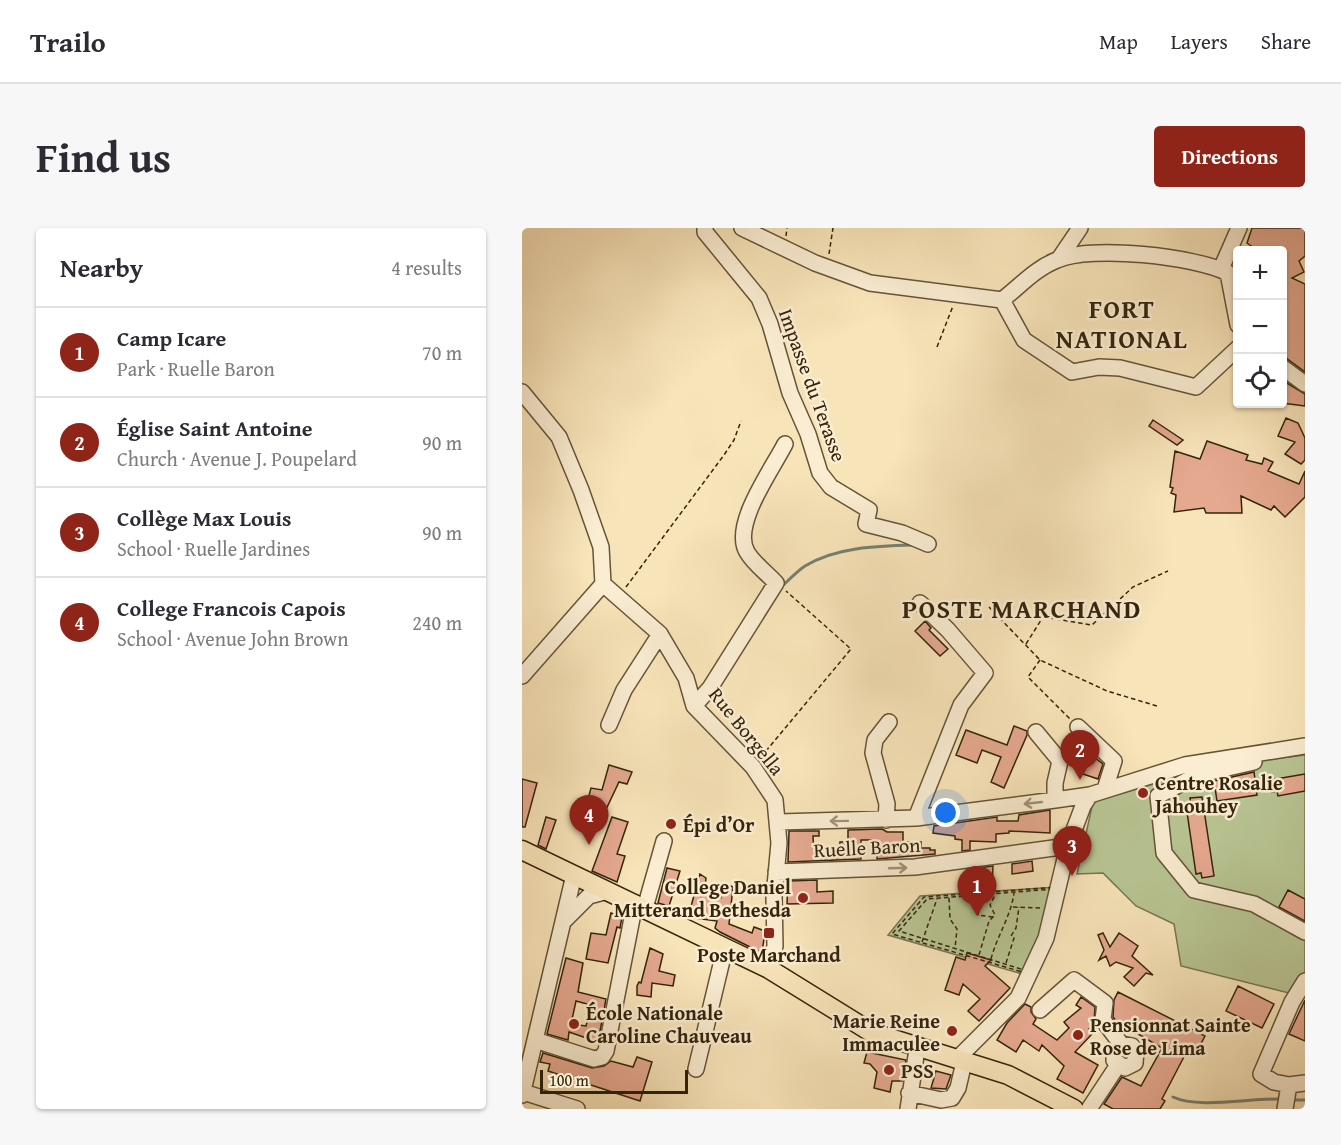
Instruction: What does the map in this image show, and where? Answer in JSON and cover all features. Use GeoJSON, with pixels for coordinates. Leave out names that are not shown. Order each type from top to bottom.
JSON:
{"type":"FeatureCollection","features":[{"type":"Feature","properties":{"kind":"main road"},"geometry":{"type":"LineString","coordinates":[[522,850],[769,969],[862,1028],[917,1049],[960,1060],[1023,1082],[1074,1109]]}},
{"type":"Feature","properties":{"kind":"street","name":"Impasse du Terasse"},"geometry":{"type":"LineString","coordinates":[[705,228],[705,232],[759,298],[770,324],[790,393],[808,434],[820,473],[831,487],[869,510],[866,524],[902,533],[928,544]]}},
{"type":"Feature","properties":{"kind":"street"},"geometry":{"type":"LineString","coordinates":[[742,228],[828,268],[870,283],[957,296],[1002,300],[1043,266],[1078,254],[1160,255],[1184,258],[1221,269],[1231,277],[1234,300]]}},
{"type":"Feature","properties":{"kind":"street"},"geometry":{"type":"LineString","coordinates":[[1059,259],[1080,228]]}},
{"type":"Feature","properties":{"kind":"street"},"geometry":{"type":"LineString","coordinates":[[1221,269],[1239,228]]}},
{"type":"Feature","properties":{"kind":"street"},"geometry":{"type":"LineString","coordinates":[[1002,300],[1024,340],[1072,372],[1099,367],[1120,368],[1196,387],[1233,353]]}},
{"type":"Feature","properties":{"kind":"street"},"geometry":{"type":"LineString","coordinates":[[1287,371],[1305,384]]}},
{"type":"Feature","properties":{"kind":"street"},"geometry":{"type":"LineString","coordinates":[[522,392],[559,437],[601,547],[603,584],[522,676]]}},
{"type":"Feature","properties":{"kind":"street"},"geometry":{"type":"LineString","coordinates":[[694,706],[710,688],[776,583],[746,550],[744,539],[754,501],[785,444]]}},
{"type":"Feature","properties":{"kind":"street","name":"Rue Borgella"},"geometry":{"type":"LineString","coordinates":[[603,584],[660,634],[687,678],[694,706],[753,767],[775,800],[779,822],[775,946],[769,969]]}},
{"type":"Feature","properties":{"kind":"street"},"geometry":{"type":"LineString","coordinates":[[916,818],[961,705],[985,673],[948,630],[920,603]]}},
{"type":"Feature","properties":{"kind":"street"},"geometry":{"type":"LineString","coordinates":[[609,725],[624,690],[660,634]]}},
{"type":"Feature","properties":{"kind":"street"},"geometry":{"type":"LineString","coordinates":[[886,820],[887,804],[873,753],[874,740],[890,722]]}},
{"type":"Feature","properties":{"kind":"street"},"geometry":{"type":"LineString","coordinates":[[909,1093],[949,1100],[958,1088],[960,1060],[1018,998],[1046,938],[1068,846],[1083,806],[1098,792],[1114,761],[1078,727]]}},
{"type":"Feature","properties":{"kind":"street"},"geometry":{"type":"LineString","coordinates":[[1036,732],[1060,761],[1055,783],[1055,800]]}},
{"type":"Feature","properties":{"kind":"street"},"geometry":{"type":"LineString","coordinates":[[779,822],[916,818],[1055,800],[1098,792],[1185,765],[1305,748]]}},
{"type":"Feature","properties":{"kind":"street"},"geometry":{"type":"LineString","coordinates":[[1305,748],[1197,776],[1158,796],[1164,853],[1194,890],[1254,904],[1305,932]]}},
{"type":"Feature","properties":{"kind":"street"},"geometry":{"type":"LineString","coordinates":[[530,1044],[594,1059],[602,1057],[606,1051],[640,906],[664,841]]}},
{"type":"Feature","properties":{"kind":"street","name":"Ruelle Baron"},"geometry":{"type":"LineString","coordinates":[[776,872],[915,867],[1068,846]]}},
{"type":"Feature","properties":{"kind":"street"},"geometry":{"type":"LineString","coordinates":[[574,875],[564,923],[530,1044],[522,1094],[577,1109]]}},
{"type":"Feature","properties":{"kind":"street"},"geometry":{"type":"LineString","coordinates":[[564,923],[583,900],[608,891]]}},
{"type":"Feature","properties":{"kind":"street"},"geometry":{"type":"LineString","coordinates":[[696,1069],[725,948]]}},
{"type":"Feature","properties":{"kind":"street"},"geometry":{"type":"LineString","coordinates":[[1040,1010],[1074,980],[1105,1003],[1103,1020],[1122,1044],[1115,1050],[1114,1060],[1118,1065],[1089,1109]]}},
{"type":"Feature","properties":{"kind":"street"},"geometry":{"type":"LineString","coordinates":[[1305,981],[1292,1002],[1261,1074],[1289,1087],[1305,1083]]}},
{"type":"Feature","properties":{"kind":"street"},"geometry":{"type":"LineString","coordinates":[[908,1109],[917,1049]]}},
{"type":"Feature","properties":{"kind":"street"},"geometry":{"type":"LineString","coordinates":[[1285,1109],[1289,1087]]}},
{"type":"Feature","properties":{"kind":"path"},"geometry":{"type":"LineString","coordinates":[[828,268],[833,228]]}},
{"type":"Feature","properties":{"kind":"path"},"geometry":{"type":"LineString","coordinates":[[937,347],[957,296]]}},
{"type":"Feature","properties":{"kind":"path"},"geometry":{"type":"LineString","coordinates":[[618,597],[679,519],[729,447],[741,421]]}},
{"type":"Feature","properties":{"kind":"path"},"geometry":{"type":"LineString","coordinates":[[1026,645],[1043,617],[1092,625],[1133,586],[1168,571]]}},
{"type":"Feature","properties":{"kind":"path"},"geometry":{"type":"LineString","coordinates":[[753,767],[851,649],[784,589]]}},
{"type":"Feature","properties":{"kind":"path"},"geometry":{"type":"LineString","coordinates":[[989,607],[1040,660],[1107,691],[1157,706]]}},
{"type":"Feature","properties":{"kind":"path"},"geometry":{"type":"LineString","coordinates":[[1040,660],[1028,677],[1078,727]]}},
{"type":"Feature","properties":{"kind":"path"},"geometry":{"type":"LineString","coordinates":[[1057,887],[1044,938],[1026,973],[922,943],[892,934],[924,897],[1057,887]]}},
{"type":"Feature","properties":{"kind":"path"},"geometry":{"type":"LineString","coordinates":[[1054,889],[1042,937],[1024,970],[899,931],[927,899],[1014,892],[1054,889]]}},
{"type":"Feature","properties":{"kind":"path"},"geometry":{"type":"LineString","coordinates":[[991,960],[997,937],[1012,907],[1014,892]]}},
{"type":"Feature","properties":{"kind":"path"},"geometry":{"type":"LineString","coordinates":[[979,956],[989,921],[996,915],[990,905],[995,894]]}},
{"type":"Feature","properties":{"kind":"path"},"geometry":{"type":"LineString","coordinates":[[982,895],[978,915],[993,917]]}},
{"type":"Feature","properties":{"kind":"path"},"geometry":{"type":"LineString","coordinates":[[949,897],[950,919],[957,929],[954,948]]}},
{"type":"Feature","properties":{"kind":"path"},"geometry":{"type":"LineString","coordinates":[[922,943],[938,898]]}},
{"type":"Feature","properties":{"kind":"path"},"geometry":{"type":"LineString","coordinates":[[1012,907],[1049,908]]}},
{"type":"Feature","properties":{"kind":"path"},"geometry":{"type":"LineString","coordinates":[[1005,964],[1013,944],[1011,936],[1016,928],[1019,907]]}},
{"type":"Feature","properties":{"kind":"green space"},"geometry":{"type":"Polygon","coordinates":[[[1305,755],[1305,997],[1181,966],[1174,924],[1136,906],[1103,873],[1077,874],[1093,802],[1214,766],[1305,755]]]}},
{"type":"Feature","properties":{"kind":"green space"},"geometry":{"type":"Polygon","coordinates":[[[1057,887],[1026,975],[888,935],[920,896],[1057,887]]]}},
{"type":"Feature","properties":{"kind":"building"},"geometry":{"type":"Polygon","coordinates":[[[1252,228],[1305,228],[1305,256],[1299,261],[1304,272],[1292,278],[1305,284],[1305,372],[1287,359],[1287,246],[1251,246],[1247,243],[1252,228]]]}},
{"type":"Feature","properties":{"kind":"building"},"geometry":{"type":"Polygon","coordinates":[[[1287,383],[1305,394],[1305,406],[1287,404],[1287,383]]]}},
{"type":"Feature","properties":{"kind":"building"},"geometry":{"type":"Polygon","coordinates":[[[1286,418],[1298,423],[1305,438],[1305,460],[1301,464],[1285,454],[1295,442],[1278,436],[1286,418]]]}},
{"type":"Feature","properties":{"kind":"building"},"geometry":{"type":"Polygon","coordinates":[[[1153,420],[1183,440],[1177,445],[1149,426],[1153,420]]]}},
{"type":"Feature","properties":{"kind":"building"},"geometry":{"type":"Polygon","coordinates":[[[1207,441],[1248,455],[1246,460],[1262,464],[1264,458],[1273,462],[1268,471],[1299,484],[1305,471],[1305,497],[1285,517],[1274,506],[1271,510],[1241,496],[1242,513],[1206,513],[1204,508],[1174,512],[1176,495],[1171,493],[1173,488],[1170,487],[1175,451],[1200,459],[1207,441]]]}},
{"type":"Feature","properties":{"kind":"building"},"geometry":{"type":"Polygon","coordinates":[[[925,621],[931,628],[929,630],[948,649],[940,656],[915,631],[925,621]]]}},
{"type":"Feature","properties":{"kind":"building"},"geometry":{"type":"Polygon","coordinates":[[[1014,726],[1027,731],[1027,735],[1004,788],[991,782],[1001,757],[982,750],[977,763],[956,755],[966,730],[1007,745],[1014,726]]]}},
{"type":"Feature","properties":{"kind":"building"},"geometry":{"type":"Polygon","coordinates":[[[1090,754],[1103,764],[1098,779],[1083,774],[1090,754]]]}},
{"type":"Feature","properties":{"kind":"building"},"geometry":{"type":"Polygon","coordinates":[[[609,765],[632,772],[627,784],[619,782],[602,818],[584,814],[591,788],[602,790],[609,765]]]}},
{"type":"Feature","properties":{"kind":"building"},"geometry":{"type":"Polygon","coordinates":[[[1254,772],[1257,795],[1217,801],[1214,781],[1254,772]]]}},
{"type":"Feature","properties":{"kind":"building"},"geometry":{"type":"Polygon","coordinates":[[[1305,774],[1305,791],[1278,796],[1277,791],[1272,792],[1270,780],[1305,774]]]}},
{"type":"Feature","properties":{"kind":"building"},"geometry":{"type":"Polygon","coordinates":[[[522,779],[537,783],[525,827],[522,827],[522,779]]]}},
{"type":"Feature","properties":{"kind":"building"},"geometry":{"type":"Polygon","coordinates":[[[1202,797],[1214,876],[1202,878],[1201,873],[1196,874],[1186,805],[1191,804],[1190,798],[1202,797]]]}},
{"type":"Feature","properties":{"kind":"building"},"geometry":{"type":"Polygon","coordinates":[[[1050,810],[1050,833],[1009,831],[1009,833],[996,834],[996,842],[970,841],[970,850],[962,851],[962,840],[955,839],[955,836],[933,833],[934,826],[997,817],[997,821],[1018,821],[1019,815],[1050,810]]]}},
{"type":"Feature","properties":{"kind":"building"},"geometry":{"type":"Polygon","coordinates":[[[546,817],[556,820],[546,849],[538,845],[546,817]]]}},
{"type":"Feature","properties":{"kind":"building"},"geometry":{"type":"Polygon","coordinates":[[[612,817],[628,822],[617,854],[625,856],[617,882],[592,871],[612,817]]]}},
{"type":"Feature","properties":{"kind":"building"},"geometry":{"type":"Polygon","coordinates":[[[882,829],[887,832],[903,832],[903,842],[921,842],[921,848],[935,850],[935,854],[877,859],[877,840],[861,840],[861,859],[788,862],[789,831],[819,831],[819,836],[813,836],[814,855],[839,855],[840,842],[848,842],[848,830],[882,829]]]}},
{"type":"Feature","properties":{"kind":"building"},"geometry":{"type":"Polygon","coordinates":[[[1032,861],[1033,871],[1012,874],[1012,864],[1032,861]]]}},
{"type":"Feature","properties":{"kind":"building"},"geometry":{"type":"Polygon","coordinates":[[[993,866],[992,889],[977,889],[977,868],[993,866]]]}},
{"type":"Feature","properties":{"kind":"building"},"geometry":{"type":"Polygon","coordinates":[[[667,868],[680,871],[669,906],[658,903],[667,868]]]}},
{"type":"Feature","properties":{"kind":"building"},"geometry":{"type":"Polygon","coordinates":[[[700,874],[706,878],[704,895],[721,898],[724,883],[733,887],[729,924],[752,933],[754,927],[765,931],[762,953],[720,932],[715,928],[717,921],[688,917],[700,874]]]}},
{"type":"Feature","properties":{"kind":"building"},"geometry":{"type":"Polygon","coordinates":[[[817,880],[817,892],[833,891],[833,903],[787,904],[788,881],[817,880]]]}},
{"type":"Feature","properties":{"kind":"building"},"geometry":{"type":"Polygon","coordinates":[[[1288,890],[1305,899],[1305,921],[1279,907],[1288,890]]]}},
{"type":"Feature","properties":{"kind":"building"},"geometry":{"type":"Polygon","coordinates":[[[619,910],[623,912],[620,928],[617,927],[608,963],[586,959],[591,933],[606,935],[611,913],[617,915],[619,910]]]}},
{"type":"Feature","properties":{"kind":"building"},"geometry":{"type":"Polygon","coordinates":[[[1103,933],[1110,947],[1119,933],[1138,946],[1132,956],[1153,975],[1146,973],[1134,986],[1124,977],[1133,968],[1116,962],[1110,966],[1106,956],[1099,960],[1104,950],[1098,935],[1103,933]]]}},
{"type":"Feature","properties":{"kind":"building"},"geometry":{"type":"Polygon","coordinates":[[[650,948],[663,954],[659,971],[675,975],[673,986],[652,983],[651,997],[637,995],[637,986],[639,982],[641,983],[650,948]]]}},
{"type":"Feature","properties":{"kind":"building"},"geometry":{"type":"Polygon","coordinates":[[[967,953],[991,960],[985,966],[1010,988],[979,1021],[968,1011],[980,999],[963,984],[959,995],[945,990],[956,957],[965,960],[967,953]]]}},
{"type":"Feature","properties":{"kind":"building"},"geometry":{"type":"Polygon","coordinates":[[[566,958],[583,963],[578,992],[606,999],[598,1042],[569,1032],[568,1040],[547,1034],[566,958]],[[576,1001],[571,1024],[586,1026],[591,1005],[576,1001]]]}},
{"type":"Feature","properties":{"kind":"building"},"geometry":{"type":"Polygon","coordinates":[[[1238,986],[1274,1004],[1262,1028],[1226,1011],[1238,986]]]}},
{"type":"Feature","properties":{"kind":"building"},"geometry":{"type":"Polygon","coordinates":[[[1118,992],[1205,1036],[1196,1053],[1187,1051],[1162,1099],[1165,1101],[1160,1109],[1113,1109],[1104,1104],[1122,1077],[1141,1086],[1162,1048],[1116,1021],[1113,1017],[1114,1000],[1118,992]]]}},
{"type":"Feature","properties":{"kind":"building"},"geometry":{"type":"Polygon","coordinates":[[[1081,997],[1095,1007],[1094,1022],[1089,1029],[1092,1034],[1075,1052],[1098,1065],[1083,1093],[1057,1079],[1064,1066],[1042,1045],[1039,1051],[1023,1040],[1016,1052],[997,1040],[1007,1023],[1025,1004],[1031,1007],[1031,1012],[1036,1019],[1033,1024],[1057,1040],[1069,1028],[1064,1022],[1081,1008],[1076,1005],[1081,997]]]}},
{"type":"Feature","properties":{"kind":"building"},"geometry":{"type":"Polygon","coordinates":[[[1305,1000],[1305,1041],[1289,1034],[1305,1000]]]}},
{"type":"Feature","properties":{"kind":"building","name":"PSS"},"geometry":{"type":"Polygon","coordinates":[[[867,1052],[906,1060],[902,1081],[892,1081],[890,1092],[874,1088],[877,1072],[870,1064],[864,1063],[867,1052]]]}},
{"type":"Feature","properties":{"kind":"building"},"geometry":{"type":"Polygon","coordinates":[[[543,1053],[592,1068],[604,1066],[611,1061],[633,1067],[637,1057],[652,1062],[640,1101],[548,1071],[550,1064],[540,1062],[543,1053]]]}},
{"type":"Feature","properties":{"kind":"building"},"geometry":{"type":"Polygon","coordinates":[[[936,1071],[951,1075],[946,1089],[931,1088],[936,1071]]]}},
{"type":"Feature","properties":{"kind":"waterway"},"geometry":{"type":"LineString","coordinates":[[780,588],[805,566],[830,555],[872,547],[914,545]]}},
{"type":"Feature","properties":{"kind":"waterway"},"geometry":{"type":"LineString","coordinates":[[1173,1097],[1210,1103],[1282,1099]]}},
{"type":"Feature","properties":{"kind":"waterway"},"geometry":{"type":"LineString","coordinates":[[1292,1100],[1305,1100]]}},
{"type":"Feature","properties":{"kind":"place","name":"Église Saint Antoine"},"geometry":{"type":"Point","coordinates":[1080,780]}},
{"type":"Feature","properties":{"kind":"place","name":"Centre Rosalie Jahouhey"},"geometry":{"type":"Point","coordinates":[1143,793]}},
{"type":"Feature","properties":{"kind":"place","name":"Épi d’Or"},"geometry":{"type":"Point","coordinates":[671,824]}},
{"type":"Feature","properties":{"kind":"place","name":"College Francois Capois"},"geometry":{"type":"Point","coordinates":[589,845]}},
{"type":"Feature","properties":{"kind":"place","name":"Collège Max Louis"},"geometry":{"type":"Point","coordinates":[1072,876]}},
{"type":"Feature","properties":{"kind":"place","name":"College Daniel Mitterand Bethesda"},"geometry":{"type":"Point","coordinates":[803,898]}},
{"type":"Feature","properties":{"kind":"place","name":"Camp Icare"},"geometry":{"type":"Point","coordinates":[977,916]}},
{"type":"Feature","properties":{"kind":"place","name":"Poste Marchand"},"geometry":{"type":"Point","coordinates":[769,933]}},
{"type":"Feature","properties":{"kind":"place","name":"École Nationale Caroline Chauveau"},"geometry":{"type":"Point","coordinates":[574,1024]}},
{"type":"Feature","properties":{"kind":"place","name":"Marie Reine Immaculee"},"geometry":{"type":"Point","coordinates":[952,1031]}},
{"type":"Feature","properties":{"kind":"place","name":"Pensionnat Sainte Rose de Lima"},"geometry":{"type":"Point","coordinates":[1078,1035]}},
{"type":"Feature","properties":{"kind":"place","name":"PSS"},"geometry":{"type":"Point","coordinates":[889,1070]}},
{"type":"Feature","properties":{"kind":"district","name":"FORT NATIONAL"},"geometry":{"type":"Point","coordinates":[1122,322]}},
{"type":"Feature","properties":{"kind":"district","name":"POSTE MARCHAND"},"geometry":{"type":"Point","coordinates":[1022,608]}}]}
